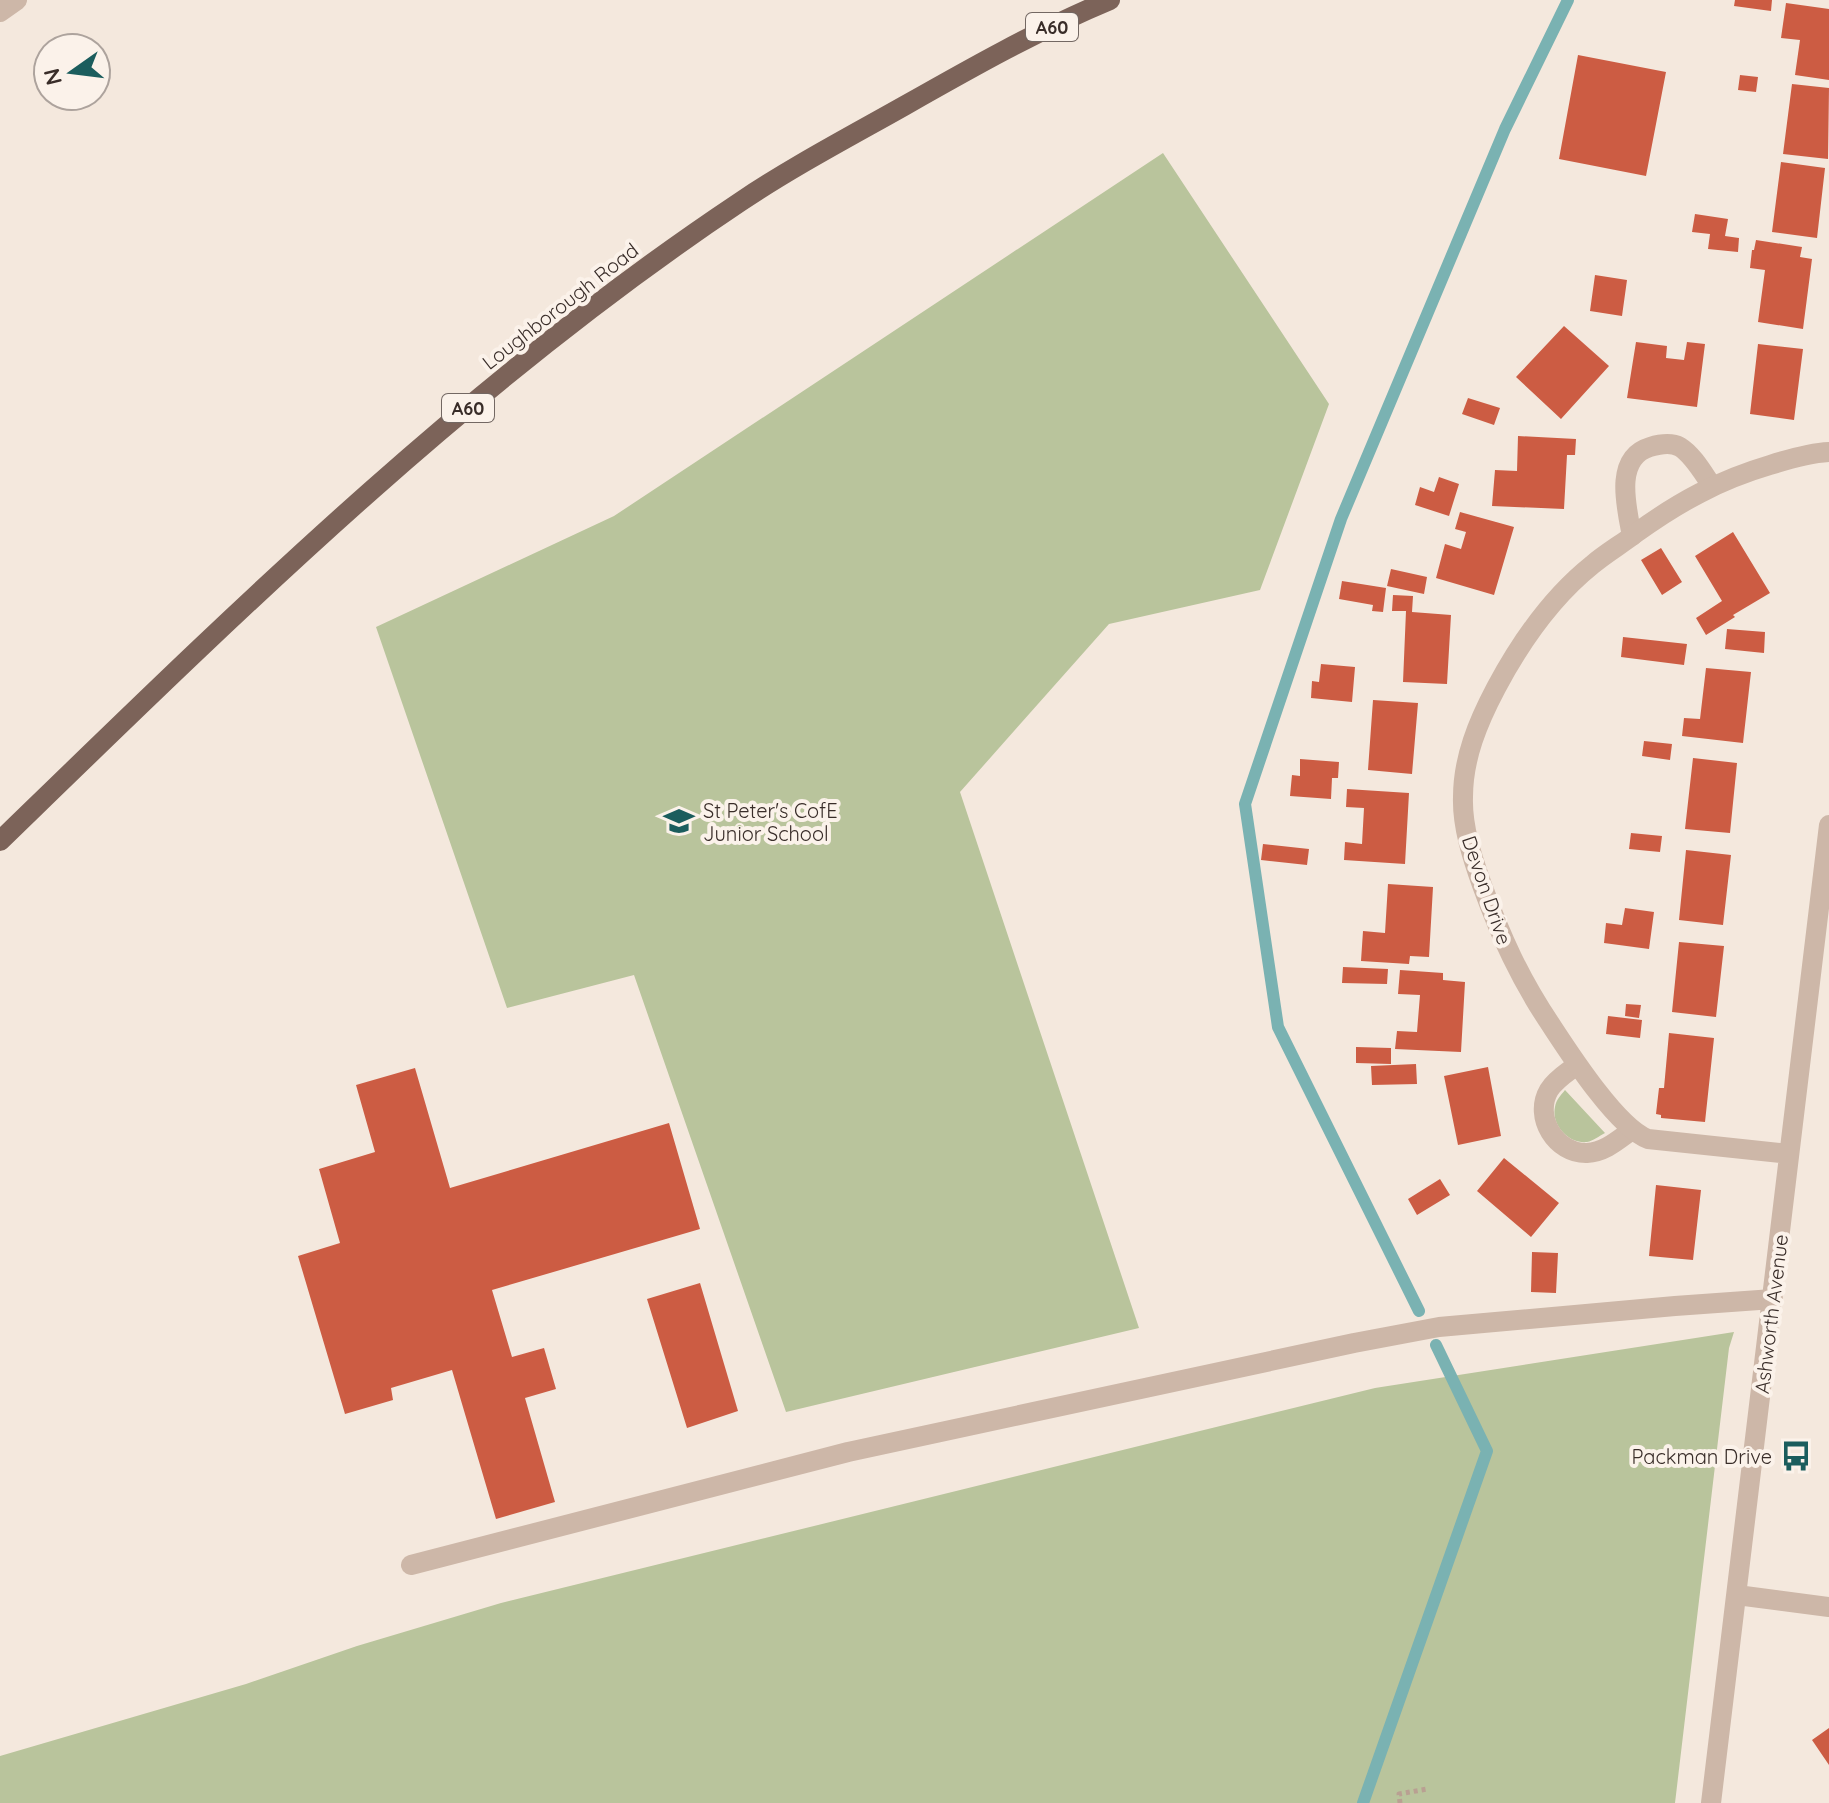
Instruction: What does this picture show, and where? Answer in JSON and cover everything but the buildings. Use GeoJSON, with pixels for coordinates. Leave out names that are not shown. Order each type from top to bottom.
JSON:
{"type":"FeatureCollection","features":[{"type":"Feature","properties":{"kind":"main road","name":"Loughborough Road"},"geometry":{"type":"LineString","coordinates":[[0,841],[239,610],[407,458],[564,329],[741,201],[995,54],[1110,0]]}},
{"type":"Feature","properties":{"kind":"street"},"geometry":{"type":"LineString","coordinates":[[0,12],[17,0]]}},
{"type":"Feature","properties":{"kind":"street"},"geometry":{"type":"LineString","coordinates":[[1632,536],[1625,485],[1628,470],[1635,456],[1643,449],[1677,445],[1687,452],[1712,486]]}},
{"type":"Feature","properties":{"kind":"street","name":"Devon Drive"},"geometry":{"type":"LineString","coordinates":[[1632,1130],[1577,1065],[1531,996],[1500,935],[1468,841],[1462,798],[1465,769],[1473,740],[1488,703],[1537,622],[1590,566],[1665,513],[1712,486],[1783,461],[1829,452]]}},
{"type":"Feature","properties":{"kind":"street","name":"Ashworth Avenue"},"geometry":{"type":"LineString","coordinates":[[1711,1803],[1829,825]]}},
{"type":"Feature","properties":{"kind":"street"},"geometry":{"type":"LineString","coordinates":[[1577,1065],[1553,1085],[1545,1103],[1546,1123],[1557,1141],[1579,1153],[1608,1147],[1632,1130],[1648,1139],[1789,1154]]}},
{"type":"Feature","properties":{"kind":"street"},"geometry":{"type":"LineString","coordinates":[[411,1565],[848,1452],[1354,1343],[1439,1327],[1773,1299]]}},
{"type":"Feature","properties":{"kind":"street"},"geometry":{"type":"LineString","coordinates":[[1737,1595],[1829,1607]]}},
{"type":"Feature","properties":{"kind":"path"},"geometry":{"type":"LineString","coordinates":[[1400,1803],[1399,1794],[1427,1789]]}},
{"type":"Feature","properties":{"kind":"green space"},"geometry":{"type":"Polygon","coordinates":[[[1163,153],[1329,404],[1260,590],[1109,624],[960,792],[1139,1328],[786,1412],[634,975],[507,1008],[376,627],[614,516],[1163,153]]]}},
{"type":"Feature","properties":{"kind":"green space"},"geometry":{"type":"Polygon","coordinates":[[[1565,1090],[1605,1133],[1594,1140],[1580,1142],[1563,1132],[1554,1114],[1556,1102],[1565,1090]]]}},
{"type":"Feature","properties":{"kind":"green space"},"geometry":{"type":"Polygon","coordinates":[[[1734,1332],[1729,1348],[1675,1803],[0,1803],[0,1756],[246,1684],[357,1646],[501,1603],[1375,1388],[1734,1332]]]}},
{"type":"Feature","properties":{"kind":"waterway"},"geometry":{"type":"LineString","coordinates":[[1419,1311],[1278,1027],[1245,804],[1341,519],[1505,129],[1568,0]]}},
{"type":"Feature","properties":{"kind":"waterway"},"geometry":{"type":"LineString","coordinates":[[1363,1803],[1487,1451],[1436,1345]]}},
{"type":"Feature","properties":{"kind":"place","name":"St Peter's CofE Junior School"},"geometry":{"type":"Point","coordinates":[679,821]}},
{"type":"Feature","properties":{"kind":"place","name":"Packman Drive"},"geometry":{"type":"Point","coordinates":[1796,1456]}}]}
